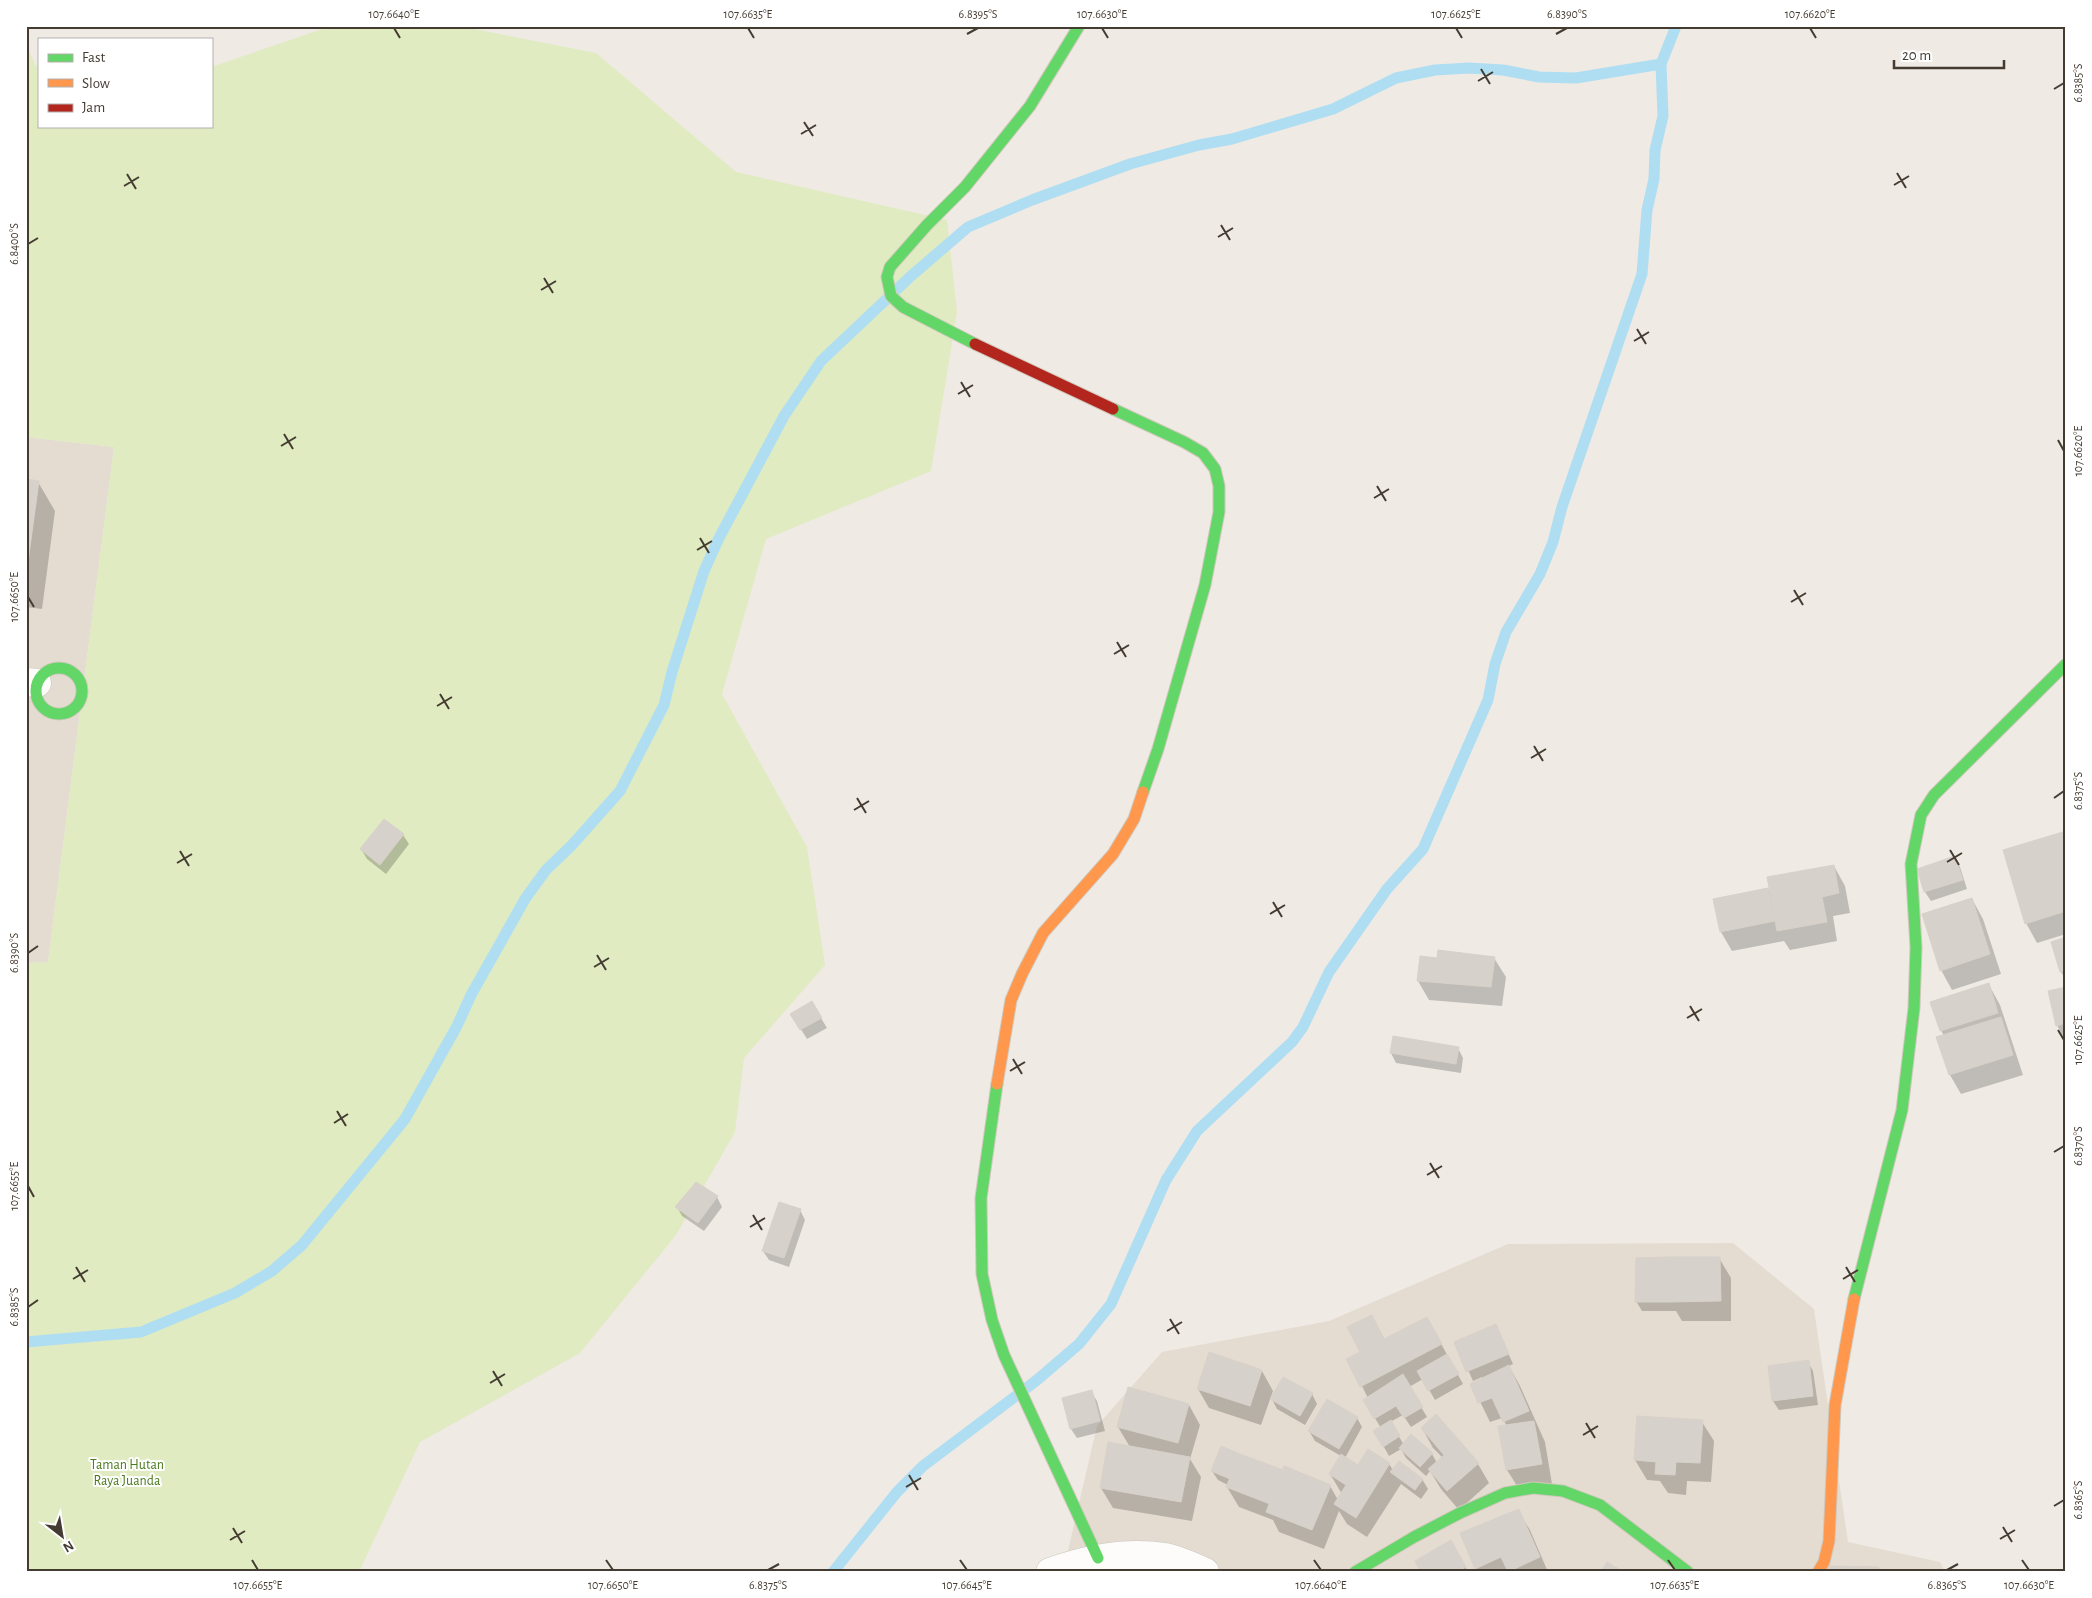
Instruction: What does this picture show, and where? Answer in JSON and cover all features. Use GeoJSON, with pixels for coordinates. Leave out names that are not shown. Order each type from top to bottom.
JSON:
{"type":"FeatureCollection","features":[{"type":"Feature","properties":{"kind":"street"},"geometry":{"type":"LineString","coordinates":[[1079,26],[1030,106],[965,187],[927,225],[890,267],[887,277],[891,296],[903,307],[1004,359],[1184,442],[1203,453],[1215,469],[1219,486],[1219,512],[1205,585],[1158,749],[1134,819],[1113,854],[1043,933],[1011,1000],[981,1198],[982,1274],[992,1320],[1004,1355],[1098,1558]]}},
{"type":"Feature","properties":{"kind":"street"},"geometry":{"type":"LineString","coordinates":[[1818,1572],[1824,1562],[1829,1541],[1835,1405],[1853,1302],[1902,1110],[1914,1008],[1916,947],[1911,864],[1921,815],[1934,794],[2066,664]]}},
{"type":"Feature","properties":{"kind":"street"},"geometry":{"type":"LineString","coordinates":[[62,668],[72,672],[79,680],[82,689],[80,699],[74,708],[65,713],[55,714],[45,710],[37,698],[32,682],[52,669],[62,668]]}},
{"type":"Feature","properties":{"kind":"street"},"geometry":{"type":"LineString","coordinates":[[1355,1572],[1410,1538],[1450,1518],[1506,1493],[1522,1489],[1537,1489],[1559,1490],[1588,1499],[1688,1572]]}},
{"type":"Feature","properties":{"kind":"street"},"geometry":{"type":"LineString","coordinates":[[1050,1572],[1077,1562],[1098,1558],[1165,1557],[1205,1572]]}},
{"type":"Feature","properties":{"kind":"shaded area"},"geometry":{"type":"Polygon","coordinates":[[[26,437],[114,447],[48,962],[26,963],[26,437]]]}},
{"type":"Feature","properties":{"kind":"shaded area"},"geometry":{"type":"Polygon","coordinates":[[[1733,1243],[1814,1309],[1848,1542],[1940,1562],[1945,1572],[1079,1572],[1066,1559],[1097,1426],[1162,1352],[1329,1321],[1508,1244],[1733,1243]]]}},
{"type":"Feature","properties":{"kind":"green space","name":"Taman Hutan Raya Juanda"},"geometry":{"type":"Polygon","coordinates":[[[331,26],[459,26],[596,53],[736,172],[947,220],[957,312],[931,471],[766,539],[722,694],[807,847],[825,965],[744,1058],[735,1132],[676,1235],[580,1353],[420,1442],[359,1572],[26,1572],[26,963],[48,962],[114,447],[26,437],[26,45],[36,66],[38,66],[38,128],[212,128],[212,67],[331,26]]]}},
{"type":"Feature","properties":{"kind":"building"},"geometry":{"type":"Polygon","coordinates":[[[26,479],[39,481],[26,576],[26,479]]]}},
{"type":"Feature","properties":{"kind":"building"},"geometry":{"type":"Polygon","coordinates":[[[384,819],[404,834],[380,865],[360,849],[384,819]]]}},
{"type":"Feature","properties":{"kind":"building"},"geometry":{"type":"Polygon","coordinates":[[[2066,831],[2066,911],[2025,924],[2003,850],[2066,831]]]}},
{"type":"Feature","properties":{"kind":"building"},"geometry":{"type":"Polygon","coordinates":[[[1955,856],[1963,880],[1924,892],[1917,869],[1955,856]]]}},
{"type":"Feature","properties":{"kind":"building"},"geometry":{"type":"Polygon","coordinates":[[[1834,865],[1839,893],[1822,897],[1827,922],[1777,931],[1767,877],[1834,865]]]}},
{"type":"Feature","properties":{"kind":"building"},"geometry":{"type":"Polygon","coordinates":[[[1768,888],[1775,921],[1720,932],[1713,899],[1768,888]]]}},
{"type":"Feature","properties":{"kind":"building"},"geometry":{"type":"Polygon","coordinates":[[[1972,898],[1990,954],[1940,971],[1922,914],[1972,898]]]}},
{"type":"Feature","properties":{"kind":"building"},"geometry":{"type":"Polygon","coordinates":[[[2066,937],[2066,970],[2060,972],[2051,942],[2066,937]]]}},
{"type":"Feature","properties":{"kind":"building"},"geometry":{"type":"Polygon","coordinates":[[[1438,950],[1495,957],[1491,987],[1417,981],[1420,956],[1437,958],[1438,950]]]}},
{"type":"Feature","properties":{"kind":"building"},"geometry":{"type":"Polygon","coordinates":[[[1989,983],[1998,1013],[1940,1031],[1930,1002],[1989,983]]]}},
{"type":"Feature","properties":{"kind":"building"},"geometry":{"type":"Polygon","coordinates":[[[2066,987],[2066,1023],[2056,1026],[2048,991],[2066,987]]]}},
{"type":"Feature","properties":{"kind":"building"},"geometry":{"type":"Polygon","coordinates":[[[812,1001],[822,1018],[800,1030],[790,1014],[812,1001]]]}},
{"type":"Feature","properties":{"kind":"building"},"geometry":{"type":"Polygon","coordinates":[[[2001,1017],[2013,1055],[1949,1075],[1936,1037],[2001,1017]]]}},
{"type":"Feature","properties":{"kind":"building"},"geometry":{"type":"Polygon","coordinates":[[[1393,1036],[1459,1047],[1456,1064],[1390,1053],[1393,1036]]]}},
{"type":"Feature","properties":{"kind":"building"},"geometry":{"type":"Polygon","coordinates":[[[696,1182],[718,1196],[698,1223],[675,1207],[696,1182]]]}},
{"type":"Feature","properties":{"kind":"building"},"geometry":{"type":"Polygon","coordinates":[[[779,1202],[801,1209],[784,1258],[762,1251],[779,1202]]]}},
{"type":"Feature","properties":{"kind":"building"},"geometry":{"type":"Polygon","coordinates":[[[1669,1257],[1669,1302],[1635,1302],[1636,1258],[1669,1257]]]}},
{"type":"Feature","properties":{"kind":"building"},"geometry":{"type":"Polygon","coordinates":[[[1669,1257],[1720,1257],[1721,1301],[1669,1302],[1669,1257]]]}},
{"type":"Feature","properties":{"kind":"building"},"geometry":{"type":"Polygon","coordinates":[[[1372,1315],[1384,1339],[1427,1317],[1442,1344],[1360,1387],[1346,1359],[1360,1352],[1347,1327],[1372,1315]]]}},
{"type":"Feature","properties":{"kind":"building"},"geometry":{"type":"Polygon","coordinates":[[[1496,1324],[1509,1354],[1466,1372],[1454,1342],[1496,1324]]]}},
{"type":"Feature","properties":{"kind":"building"},"geometry":{"type":"Polygon","coordinates":[[[1209,1352],[1262,1370],[1250,1406],[1197,1389],[1209,1352]]]}},
{"type":"Feature","properties":{"kind":"building"},"geometry":{"type":"Polygon","coordinates":[[[1447,1354],[1459,1374],[1428,1391],[1417,1371],[1447,1354]]]}},
{"type":"Feature","properties":{"kind":"building"},"geometry":{"type":"Polygon","coordinates":[[[1809,1360],[1813,1396],[1772,1401],[1768,1366],[1809,1360]]]}},
{"type":"Feature","properties":{"kind":"building"},"geometry":{"type":"Polygon","coordinates":[[[1509,1365],[1529,1411],[1503,1422],[1492,1398],[1478,1403],[1470,1384],[1509,1365]]]}},
{"type":"Feature","properties":{"kind":"building"},"geometry":{"type":"Polygon","coordinates":[[[1403,1374],[1423,1407],[1404,1418],[1396,1406],[1374,1419],[1363,1400],[1403,1374]]]}},
{"type":"Feature","properties":{"kind":"building"},"geometry":{"type":"Polygon","coordinates":[[[1283,1377],[1313,1393],[1300,1416],[1270,1399],[1283,1377]]]}},
{"type":"Feature","properties":{"kind":"building"},"geometry":{"type":"Polygon","coordinates":[[[1128,1387],[1189,1404],[1178,1443],[1117,1427],[1128,1387]]]}},
{"type":"Feature","properties":{"kind":"building"},"geometry":{"type":"Polygon","coordinates":[[[1092,1390],[1100,1421],[1070,1429],[1062,1398],[1092,1390]]]}},
{"type":"Feature","properties":{"kind":"building"},"geometry":{"type":"Polygon","coordinates":[[[1327,1399],[1358,1417],[1339,1449],[1308,1431],[1327,1399]]]}},
{"type":"Feature","properties":{"kind":"building"},"geometry":{"type":"Polygon","coordinates":[[[1436,1414],[1479,1463],[1447,1491],[1428,1469],[1444,1455],[1421,1428],[1436,1414]]]}},
{"type":"Feature","properties":{"kind":"building"},"geometry":{"type":"Polygon","coordinates":[[[1637,1416],[1703,1420],[1700,1463],[1676,1462],[1675,1475],[1655,1474],[1656,1462],[1634,1460],[1637,1416]]]}},
{"type":"Feature","properties":{"kind":"building"},"geometry":{"type":"Polygon","coordinates":[[[1391,1420],[1400,1436],[1383,1447],[1373,1431],[1391,1420]]]}},
{"type":"Feature","properties":{"kind":"building"},"geometry":{"type":"Polygon","coordinates":[[[1534,1421],[1542,1464],[1506,1470],[1498,1426],[1534,1421]]]}},
{"type":"Feature","properties":{"kind":"building"},"geometry":{"type":"Polygon","coordinates":[[[1411,1434],[1433,1453],[1420,1467],[1399,1448],[1411,1434]]]}},
{"type":"Feature","properties":{"kind":"building"},"geometry":{"type":"Polygon","coordinates":[[[1108,1442],[1190,1457],[1181,1502],[1100,1488],[1108,1442]]]}},
{"type":"Feature","properties":{"kind":"building"},"geometry":{"type":"Polygon","coordinates":[[[1221,1446],[1240,1454],[1230,1479],[1211,1471],[1221,1446]]]}},
{"type":"Feature","properties":{"kind":"building"},"geometry":{"type":"Polygon","coordinates":[[[1368,1449],[1390,1463],[1356,1518],[1334,1504],[1346,1485],[1329,1474],[1341,1454],[1358,1465],[1368,1449]]]}},
{"type":"Feature","properties":{"kind":"building"},"geometry":{"type":"Polygon","coordinates":[[[1240,1454],[1283,1470],[1270,1504],[1226,1487],[1240,1454]]]}},
{"type":"Feature","properties":{"kind":"building"},"geometry":{"type":"Polygon","coordinates":[[[1399,1461],[1423,1479],[1415,1490],[1390,1472],[1399,1461]]]}},
{"type":"Feature","properties":{"kind":"building"},"geometry":{"type":"Polygon","coordinates":[[[1284,1466],[1331,1485],[1312,1530],[1266,1512],[1284,1466]]]}},
{"type":"Feature","properties":{"kind":"building"},"geometry":{"type":"Polygon","coordinates":[[[1519,1509],[1540,1557],[1508,1572],[1501,1557],[1475,1569],[1460,1533],[1519,1509]]]}},
{"type":"Feature","properties":{"kind":"building"},"geometry":{"type":"Polygon","coordinates":[[[1451,1540],[1466,1567],[1458,1572],[1421,1572],[1415,1561],[1451,1540]]]}},
{"type":"Feature","properties":{"kind":"building"},"geometry":{"type":"Polygon","coordinates":[[[1607,1562],[1624,1572],[1601,1572],[1607,1562]]]}},
{"type":"Feature","properties":{"kind":"building"},"geometry":{"type":"Polygon","coordinates":[[[1828,1566],[1879,1567],[1879,1572],[1828,1572],[1828,1566]]]}},
{"type":"Feature","properties":{"kind":"waterway"},"geometry":{"type":"LineString","coordinates":[[833,1572],[897,1492],[923,1466],[1037,1380],[1079,1344],[1111,1304],[1166,1180],[1197,1131],[1292,1042],[1303,1027],[1329,972],[1387,889],[1423,849],[1488,700],[1495,664],[1506,632],[1540,574],[1553,542],[1562,507],[1642,274],[1647,210],[1654,179],[1655,150],[1663,116],[1661,64],[1676,26]]}},
{"type":"Feature","properties":{"kind":"waterway"},"geometry":{"type":"LineString","coordinates":[[26,1342],[141,1332],[235,1293],[272,1271],[302,1245],[405,1119],[525,899],[546,870],[572,845],[620,791],[664,705],[672,672],[704,571],[719,538],[784,416],[821,361],[911,276],[968,227],[1032,200],[1130,164],[1199,145],[1232,139],[1333,109],[1396,78],[1435,70],[1469,68],[1503,70],[1539,77],[1576,78],[1661,64]]}},
{"type":"Feature","properties":{"kind":"traffic: fast"},"geometry":{"type":"LineString","coordinates":[[975,344],[903,307],[891,296],[887,277],[890,267],[927,225],[965,187],[1030,106],[1079,26]]}},
{"type":"Feature","properties":{"kind":"traffic: fast"},"geometry":{"type":"LineString","coordinates":[[1113,409],[1184,442],[1203,453],[1215,469],[1219,486],[1219,512],[1205,585],[1158,749],[1143,792]]}},
{"type":"Feature","properties":{"kind":"traffic: fast"},"geometry":{"type":"LineString","coordinates":[[1854,1299],[1902,1110],[1914,1008],[1916,947],[1911,864],[1921,815],[1934,795],[2066,664]]}},
{"type":"Feature","properties":{"kind":"traffic: fast"},"geometry":{"type":"LineString","coordinates":[[59,668],[72,672],[78,678],[82,691],[78,704],[72,710],[59,714],[46,710],[40,704],[36,691],[40,678],[46,672],[59,668]]}},
{"type":"Feature","properties":{"kind":"traffic: fast"},"geometry":{"type":"LineString","coordinates":[[997,1084],[981,1198],[982,1274],[992,1320],[1004,1355],[1098,1558]]}},
{"type":"Feature","properties":{"kind":"traffic: fast"},"geometry":{"type":"LineString","coordinates":[[1355,1572],[1414,1537],[1460,1513],[1505,1493],[1533,1488],[1563,1491],[1600,1505],[1688,1572]]}},
{"type":"Feature","properties":{"kind":"traffic: slow"},"geometry":{"type":"LineString","coordinates":[[997,1084],[1011,1000],[1022,974],[1043,933],[1113,854],[1134,819],[1143,792]]}},
{"type":"Feature","properties":{"kind":"traffic: slow"},"geometry":{"type":"LineString","coordinates":[[1818,1572],[1824,1562],[1829,1541],[1835,1405],[1854,1299]]}},
{"type":"Feature","properties":{"kind":"traffic: jam"},"geometry":{"type":"LineString","coordinates":[[975,344],[1113,409]]}}]}
